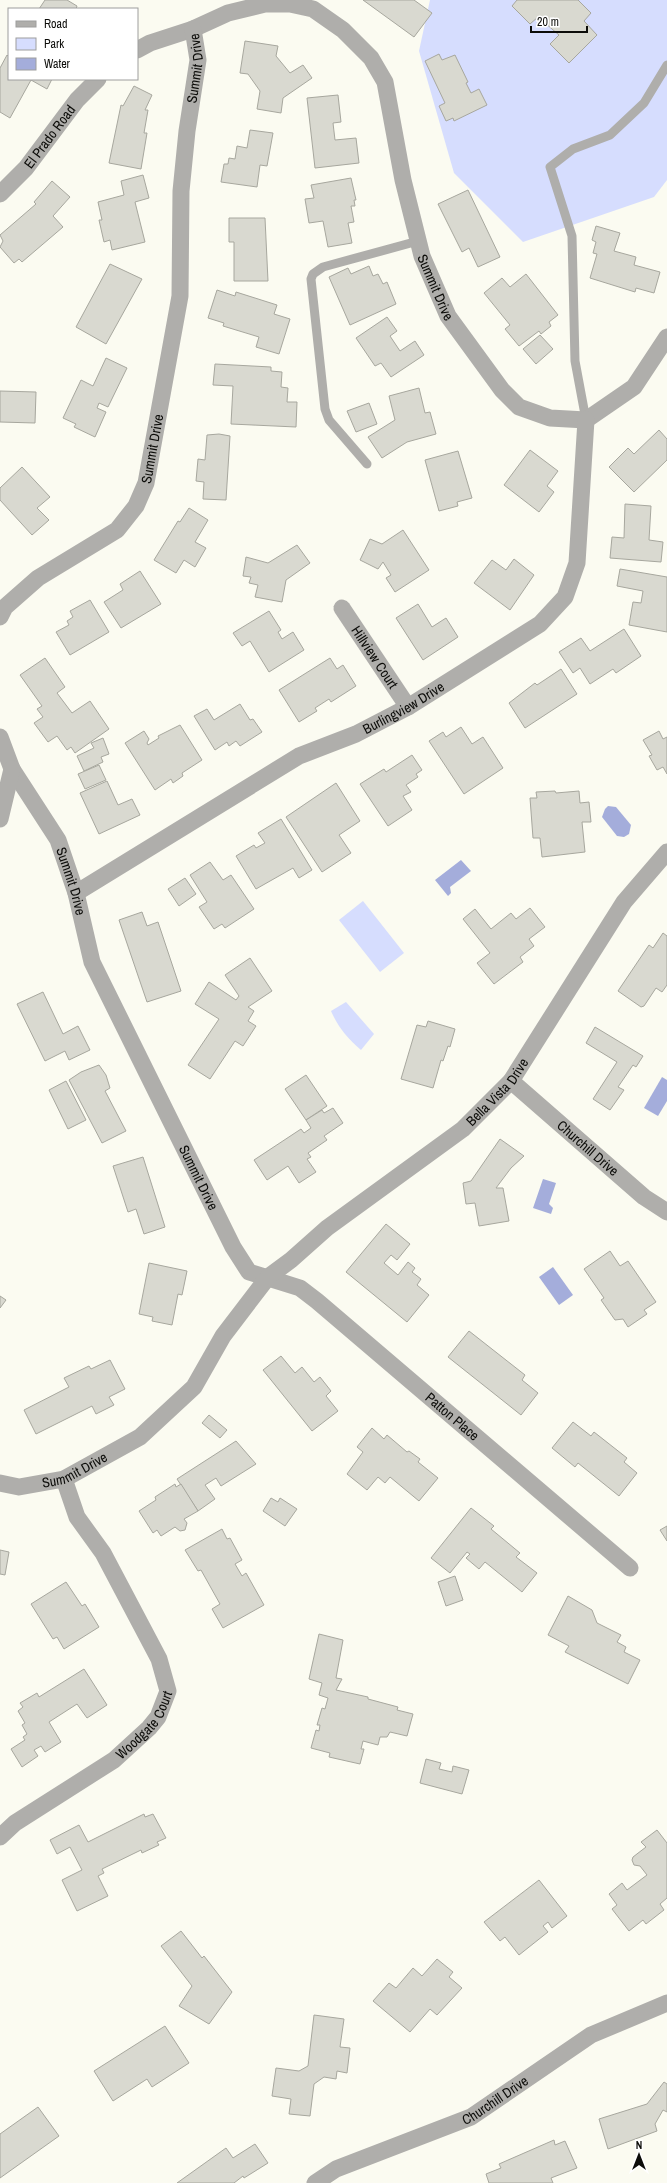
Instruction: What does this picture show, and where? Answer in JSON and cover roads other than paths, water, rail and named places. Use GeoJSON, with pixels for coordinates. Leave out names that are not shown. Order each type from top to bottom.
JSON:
{"type":"FeatureCollection","features":[{"type":"Feature","properties":{"kind":"street","name":"Summit Drive"},"geometry":{"type":"LineString","coordinates":[[0,617],[5,606],[38,578],[117,530],[136,506],[146,483],[180,296],[181,191],[187,131],[198,60],[193,29],[228,13],[265,4],[315,4],[371,58],[385,82],[403,180],[422,256],[448,316],[502,390],[519,407],[550,418],[586,420]]}},
{"type":"Feature","properties":{"kind":"street"},"geometry":{"type":"LineString","coordinates":[[138,49],[150,43],[193,29]]}},
{"type":"Feature","properties":{"kind":"street","name":"El Prado Road"},"geometry":{"type":"LineString","coordinates":[[0,194],[26,168],[77,100],[97,80]]}},
{"type":"Feature","properties":{"kind":"street"},"geometry":{"type":"LineString","coordinates":[[586,420],[634,387],[667,337]]}},
{"type":"Feature","properties":{"kind":"street","name":"Burlingview Drive"},"geometry":{"type":"LineString","coordinates":[[76,893],[299,756],[356,734],[408,707],[540,624],[565,597],[577,563],[586,420]]}},
{"type":"Feature","properties":{"kind":"street","name":"Hillview Court"},"geometry":{"type":"LineString","coordinates":[[342,608],[408,707]]}},
{"type":"Feature","properties":{"kind":"street","name":"Summit Drive"},"geometry":{"type":"LineString","coordinates":[[0,737],[12,769],[58,840],[76,893],[92,962],[233,1247],[249,1272],[268,1277],[223,1336],[194,1387],[140,1437],[64,1478],[19,1487],[0,1483]]}},
{"type":"Feature","properties":{"kind":"street"},"geometry":{"type":"LineString","coordinates":[[0,819],[12,769]]}},
{"type":"Feature","properties":{"kind":"street","name":"Bella Vista Drive"},"geometry":{"type":"LineString","coordinates":[[268,1277],[291,1260],[327,1228],[463,1129],[510,1081],[624,902],[667,852]]}},
{"type":"Feature","properties":{"kind":"street","name":"Churchill Drive"},"geometry":{"type":"LineString","coordinates":[[510,1081],[644,1197],[667,1212]]}},
{"type":"Feature","properties":{"kind":"street","name":"Patton Place"},"geometry":{"type":"LineString","coordinates":[[268,1277],[300,1288],[317,1301],[630,1568]]}},
{"type":"Feature","properties":{"kind":"street","name":"Woodgate Court"},"geometry":{"type":"LineString","coordinates":[[0,1837],[15,1824],[114,1760],[149,1728],[158,1717],[168,1691],[159,1659],[103,1553],[77,1517],[64,1478]]}},
{"type":"Feature","properties":{"kind":"street","name":"Churchill Drive"},"geometry":{"type":"LineString","coordinates":[[315,2183],[336,2169],[471,2117],[590,2034],[667,2003]]}},
{"type":"Feature","properties":{"kind":"lane"},"geometry":{"type":"LineString","coordinates":[[586,420],[575,361],[572,236],[550,167],[573,148],[610,135],[644,103],[667,65]]}},
{"type":"Feature","properties":{"kind":"lane"},"geometry":{"type":"LineString","coordinates":[[367,464],[329,420],[325,409],[311,279],[313,274],[323,267],[418,241]]}},
{"type":"Feature","properties":{"kind":"water"},"geometry":{"type":"Polygon","coordinates":[[[608,806],[616,807],[631,825],[629,834],[624,837],[617,836],[602,817],[608,806]]]}},
{"type":"Feature","properties":{"kind":"water"},"geometry":{"type":"Polygon","coordinates":[[[461,860],[471,871],[450,887],[451,893],[448,896],[435,880],[461,860]]]}},
{"type":"Feature","properties":{"kind":"water"},"geometry":{"type":"Polygon","coordinates":[[[662,1077],[667,1080],[667,1101],[658,1116],[644,1108],[662,1077]]]}},
{"type":"Feature","properties":{"kind":"water"},"geometry":{"type":"Polygon","coordinates":[[[543,1179],[556,1183],[549,1204],[553,1208],[551,1214],[533,1208],[543,1179]]]}},
{"type":"Feature","properties":{"kind":"water"},"geometry":{"type":"Polygon","coordinates":[[[553,1267],[573,1295],[559,1305],[539,1277],[553,1267]]]}}]}
